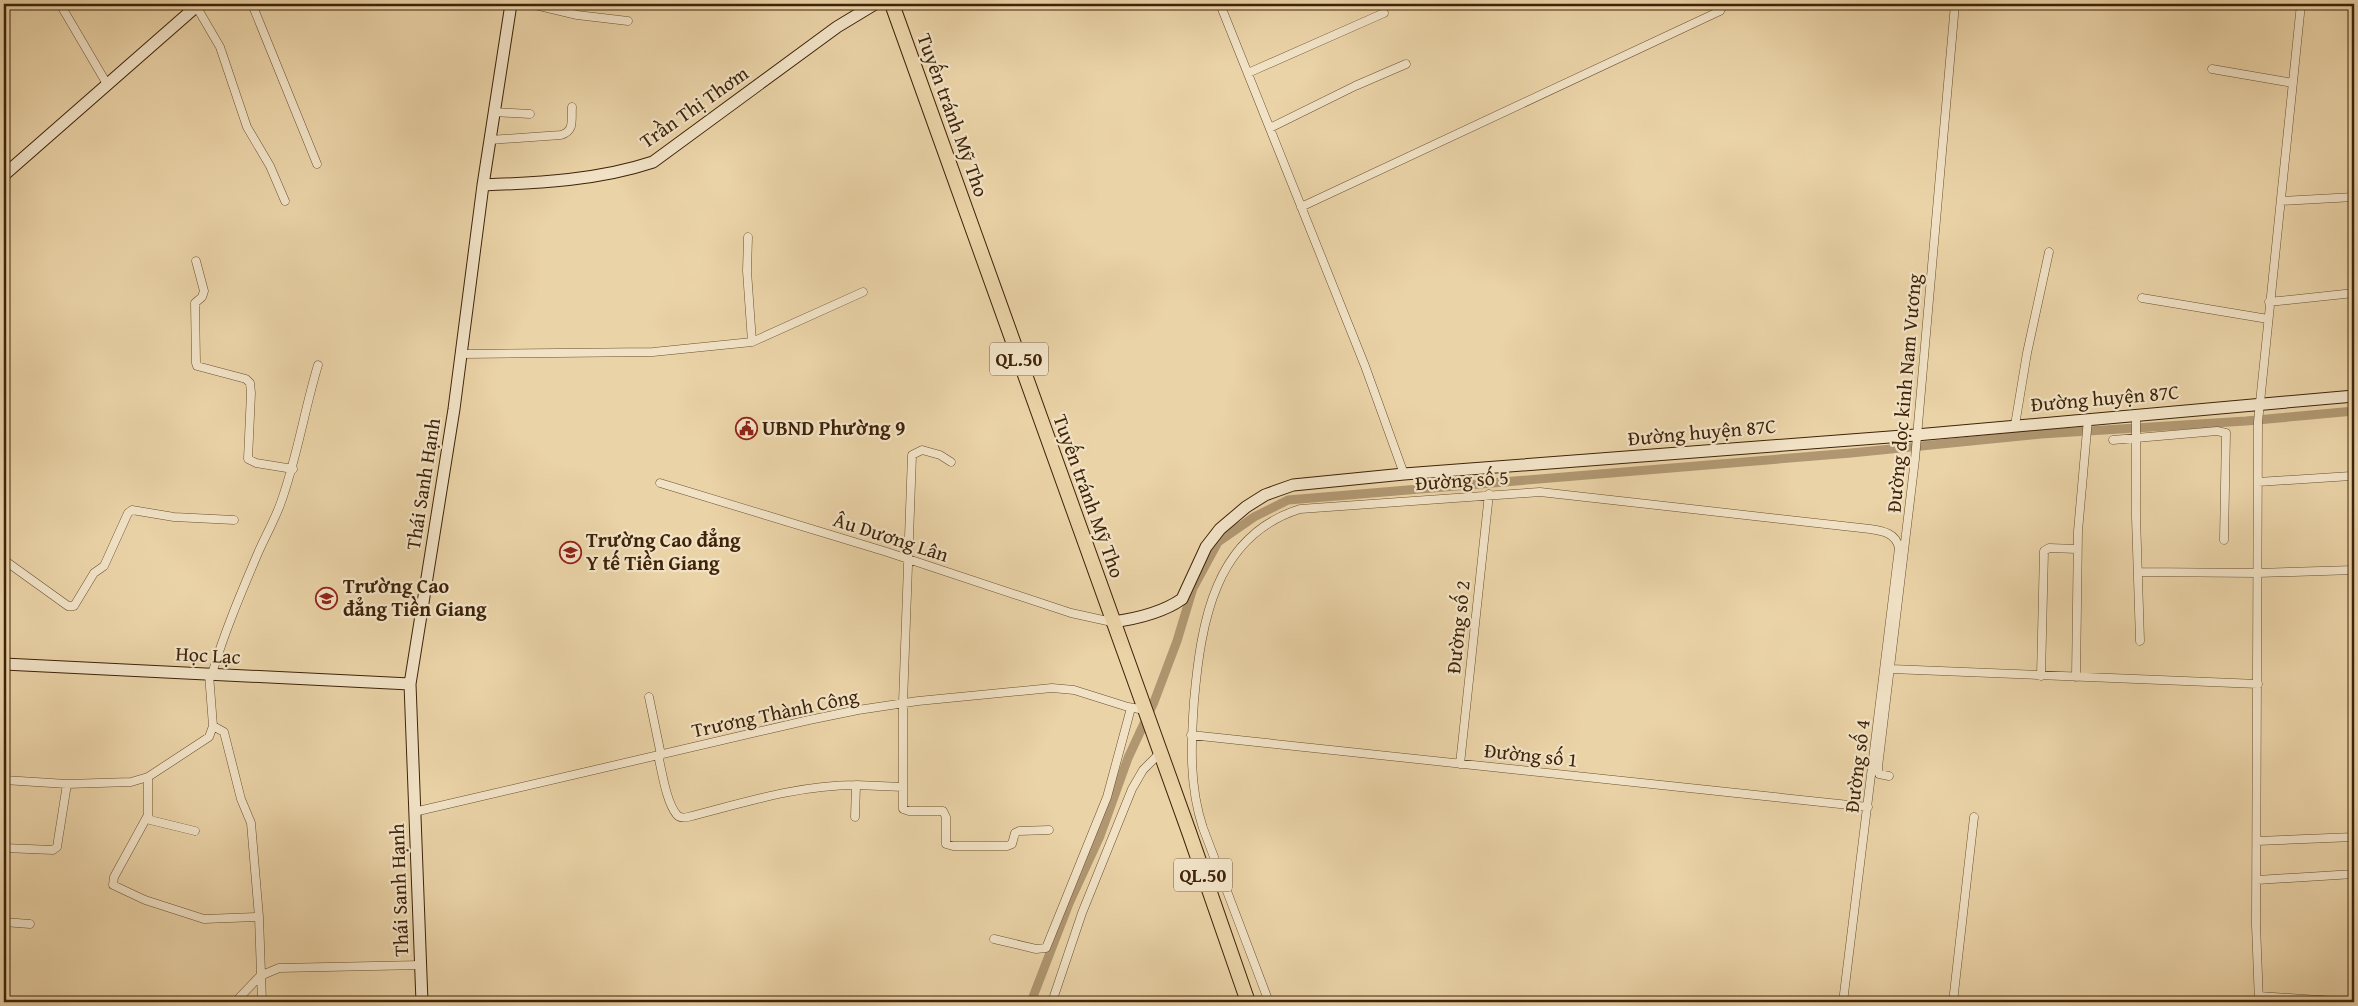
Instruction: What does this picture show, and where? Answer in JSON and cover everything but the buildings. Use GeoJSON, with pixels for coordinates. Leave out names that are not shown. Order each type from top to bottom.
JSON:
{"type":"FeatureCollection","features":[{"type":"Feature","properties":{"kind":"highway","name":"Tuyến tránh Mỹ Tho"},"geometry":{"type":"LineString","coordinates":[[892,4],[1112,622],[1141,710],[1159,750],[1248,1002]]}},
{"type":"Feature","properties":{"kind":"street"},"geometry":{"type":"LineString","coordinates":[[60,4],[107,84]]}},
{"type":"Feature","properties":{"kind":"street"},"geometry":{"type":"LineString","coordinates":[[252,4],[317,164]]}},
{"type":"Feature","properties":{"kind":"street","name":"Thái Sanh Hạnh"},"geometry":{"type":"LineString","coordinates":[[422,1002],[410,684],[462,354],[483,185],[511,4]]}},
{"type":"Feature","properties":{"kind":"street"},"geometry":{"type":"LineString","coordinates":[[531,4],[577,15],[628,21]]}},
{"type":"Feature","properties":{"kind":"street","name":"Trần Thị Thơm"},"geometry":{"type":"LineString","coordinates":[[483,185],[537,183],[631,169],[653,162],[837,27],[875,4]]}},
{"type":"Feature","properties":{"kind":"street"},"geometry":{"type":"LineString","coordinates":[[1220,4],[1365,366],[1404,474]]}},
{"type":"Feature","properties":{"kind":"street"},"geometry":{"type":"LineString","coordinates":[[1301,207],[1720,11],[1724,4]]}},
{"type":"Feature","properties":{"kind":"street","name":"Đường dọc kinh Nam Vương"},"geometry":{"type":"LineString","coordinates":[[1889,776],[1879,774],[1878,767],[1915,452],[1955,4]]}},
{"type":"Feature","properties":{"kind":"street"},"geometry":{"type":"LineString","coordinates":[[2301,4],[2258,422],[2261,573],[2257,841],[2262,880],[2256,926],[2259,999],[2350,1002]]}},
{"type":"Feature","properties":{"kind":"street"},"geometry":{"type":"LineString","coordinates":[[4,176],[197,5],[220,47],[246,127],[270,166],[285,201]]}},
{"type":"Feature","properties":{"kind":"street"},"geometry":{"type":"LineString","coordinates":[[1248,73],[1384,13]]}},
{"type":"Feature","properties":{"kind":"street"},"geometry":{"type":"LineString","coordinates":[[1270,128],[1355,86],[1406,64]]}},
{"type":"Feature","properties":{"kind":"street"},"geometry":{"type":"LineString","coordinates":[[2212,69],[2293,83]]}},
{"type":"Feature","properties":{"kind":"street"},"geometry":{"type":"LineString","coordinates":[[490,140],[569,133],[571,130],[572,108]]}},
{"type":"Feature","properties":{"kind":"street"},"geometry":{"type":"LineString","coordinates":[[494,112],[530,114]]}},
{"type":"Feature","properties":{"kind":"street"},"geometry":{"type":"LineString","coordinates":[[2281,201],[2354,197]]}},
{"type":"Feature","properties":{"kind":"street"},"geometry":{"type":"LineString","coordinates":[[748,237],[752,342]]}},
{"type":"Feature","properties":{"kind":"street"},"geometry":{"type":"LineString","coordinates":[[2015,425],[2027,353],[2049,252]]}},
{"type":"Feature","properties":{"kind":"street"},"geometry":{"type":"LineString","coordinates":[[196,261],[204,291],[202,297],[195,303],[197,366],[246,379],[250,383],[248,459],[256,463],[293,469]]}},
{"type":"Feature","properties":{"kind":"street"},"geometry":{"type":"LineString","coordinates":[[462,354],[653,352],[752,342],[863,292]]}},
{"type":"Feature","properties":{"kind":"street"},"geometry":{"type":"LineString","coordinates":[[2269,302],[2354,293]]}},
{"type":"Feature","properties":{"kind":"street"},"geometry":{"type":"LineString","coordinates":[[2142,298],[2268,319]]}},
{"type":"Feature","properties":{"kind":"street"},"geometry":{"type":"LineString","coordinates":[[4,780],[67,784],[131,782],[148,777],[185,755],[209,737],[213,726],[211,674],[258,553],[280,507],[293,469],[302,420],[318,365]]}},
{"type":"Feature","properties":{"kind":"street","name":"Đường huyện 87C"},"geometry":{"type":"LineString","coordinates":[[1112,622],[1134,619],[1174,604],[1182,599],[1212,538],[1237,514],[1265,495],[1293,485],[1404,474],[1916,439],[2015,425],[2087,423],[2260,408],[2354,396]]}},
{"type":"Feature","properties":{"kind":"street"},"geometry":{"type":"LineString","coordinates":[[2136,418],[2136,517],[2140,641]]}},
{"type":"Feature","properties":{"kind":"street"},"geometry":{"type":"LineString","coordinates":[[2076,677],[2077,548],[2087,423]]}},
{"type":"Feature","properties":{"kind":"street"},"geometry":{"type":"LineString","coordinates":[[2113,440],[2136,435],[2217,431],[2226,433],[2224,540]]}},
{"type":"Feature","properties":{"kind":"street"},"geometry":{"type":"LineString","coordinates":[[951,462],[940,455],[922,450],[912,455],[903,703],[903,809],[943,811],[945,813],[946,844],[1007,846],[1012,844],[1015,833],[1019,831],[1048,830]]}},
{"type":"Feature","properties":{"kind":"street"},"geometry":{"type":"LineString","coordinates":[[2258,482],[2351,476],[2354,478]]}},
{"type":"Feature","properties":{"kind":"street","name":"Âu Dương Lân"},"geometry":{"type":"LineString","coordinates":[[660,483],[907,559],[1071,613],[1112,622]]}},
{"type":"Feature","properties":{"kind":"street","name":"Đường số 5"},"geometry":{"type":"LineString","coordinates":[[1268,1000],[1196,807],[1192,775],[1191,735],[1198,659],[1208,609],[1225,569],[1258,530],[1274,519],[1300,509],[1528,492],[1870,529],[1893,536]]}},
{"type":"Feature","properties":{"kind":"street","name":"Đường số 2"},"geometry":{"type":"LineString","coordinates":[[1460,764],[1489,494]]}},
{"type":"Feature","properties":{"kind":"street"},"geometry":{"type":"LineString","coordinates":[[4,560],[68,606],[74,606],[94,573],[104,566],[128,513],[132,510],[174,517],[234,520]]}},
{"type":"Feature","properties":{"kind":"street","name":"Đường số 4"},"geometry":{"type":"LineString","coordinates":[[1843,1002],[1899,548],[1898,541],[1893,536]]}},
{"type":"Feature","properties":{"kind":"street"},"geometry":{"type":"LineString","coordinates":[[2041,676],[2044,551],[2049,548],[2077,548]]}},
{"type":"Feature","properties":{"kind":"street"},"geometry":{"type":"LineString","coordinates":[[2138,572],[2274,573],[2354,570]]}},
{"type":"Feature","properties":{"kind":"street","name":"Học Lạc"},"geometry":{"type":"LineString","coordinates":[[4,664],[410,684]]}},
{"type":"Feature","properties":{"kind":"street"},"geometry":{"type":"LineString","coordinates":[[1891,669],[2258,684]]}},
{"type":"Feature","properties":{"kind":"street","name":"Trương Thành Công"},"geometry":{"type":"LineString","coordinates":[[414,812],[848,712],[903,703],[1066,688],[1141,710]]}},
{"type":"Feature","properties":{"kind":"street"},"geometry":{"type":"LineString","coordinates":[[649,697],[668,793],[676,814],[683,818],[818,786],[903,787]]}},
{"type":"Feature","properties":{"kind":"street"},"geometry":{"type":"LineString","coordinates":[[994,939],[1036,949],[1046,948],[1141,710]]}},
{"type":"Feature","properties":{"kind":"street"},"geometry":{"type":"LineString","coordinates":[[213,726],[224,732],[242,799],[251,823],[259,917],[262,1002]]}},
{"type":"Feature","properties":{"kind":"street","name":"Đường số 1"},"geometry":{"type":"LineString","coordinates":[[1191,735],[1868,807]]}},
{"type":"Feature","properties":{"kind":"street"},"geometry":{"type":"LineString","coordinates":[[1052,1002],[1085,905],[1132,790],[1143,770],[1159,750]]}},
{"type":"Feature","properties":{"kind":"street"},"geometry":{"type":"LineString","coordinates":[[148,777],[148,815],[114,877],[114,886],[145,900],[204,919],[259,917]]}},
{"type":"Feature","properties":{"kind":"street"},"geometry":{"type":"LineString","coordinates":[[4,848],[53,850],[57,847],[67,784]]}},
{"type":"Feature","properties":{"kind":"street"},"geometry":{"type":"LineString","coordinates":[[855,817],[856,785]]}},
{"type":"Feature","properties":{"kind":"street"},"geometry":{"type":"LineString","coordinates":[[148,815],[152,820],[195,831]]}},
{"type":"Feature","properties":{"kind":"street"},"geometry":{"type":"LineString","coordinates":[[1953,1002],[1974,817]]}},
{"type":"Feature","properties":{"kind":"street"},"geometry":{"type":"LineString","coordinates":[[1189,832],[1203,828]]}},
{"type":"Feature","properties":{"kind":"street"},"geometry":{"type":"LineString","coordinates":[[2257,841],[2354,837]]}},
{"type":"Feature","properties":{"kind":"street"},"geometry":{"type":"LineString","coordinates":[[2262,880],[2354,874]]}},
{"type":"Feature","properties":{"kind":"street"},"geometry":{"type":"LineString","coordinates":[[4,922],[30,924]]}},
{"type":"Feature","properties":{"kind":"street"},"geometry":{"type":"LineString","coordinates":[[235,1002],[260,976],[285,967],[421,965]]}},
{"type":"Feature","properties":{"kind":"street"},"geometry":{"type":"LineString","coordinates":[[1255,1002],[1268,1000]]}},
{"type":"Feature","properties":{"kind":"street"},"geometry":{"type":"LineString","coordinates":[[4,1001],[11,1002]]}},
{"type":"Feature","properties":{"kind":"waterway"},"geometry":{"type":"LineString","coordinates":[[1031,1002],[1070,901],[1100,836],[1128,758],[1154,702],[1177,641],[1193,588],[1218,542],[1254,517],[1288,500],[1851,453],[2041,434],[2246,421],[2354,411]]}},
{"type":"Feature","properties":{"kind":"place","name":"UBND Phường 9"},"geometry":{"type":"Point","coordinates":[746,428]}},
{"type":"Feature","properties":{"kind":"place","name":"Trường Cao đẳng Y tế Tiền Giang"},"geometry":{"type":"Point","coordinates":[570,552]}},
{"type":"Feature","properties":{"kind":"place","name":"Trường Cao đẳng Tiền Giang"},"geometry":{"type":"Point","coordinates":[327,598]}}]}
